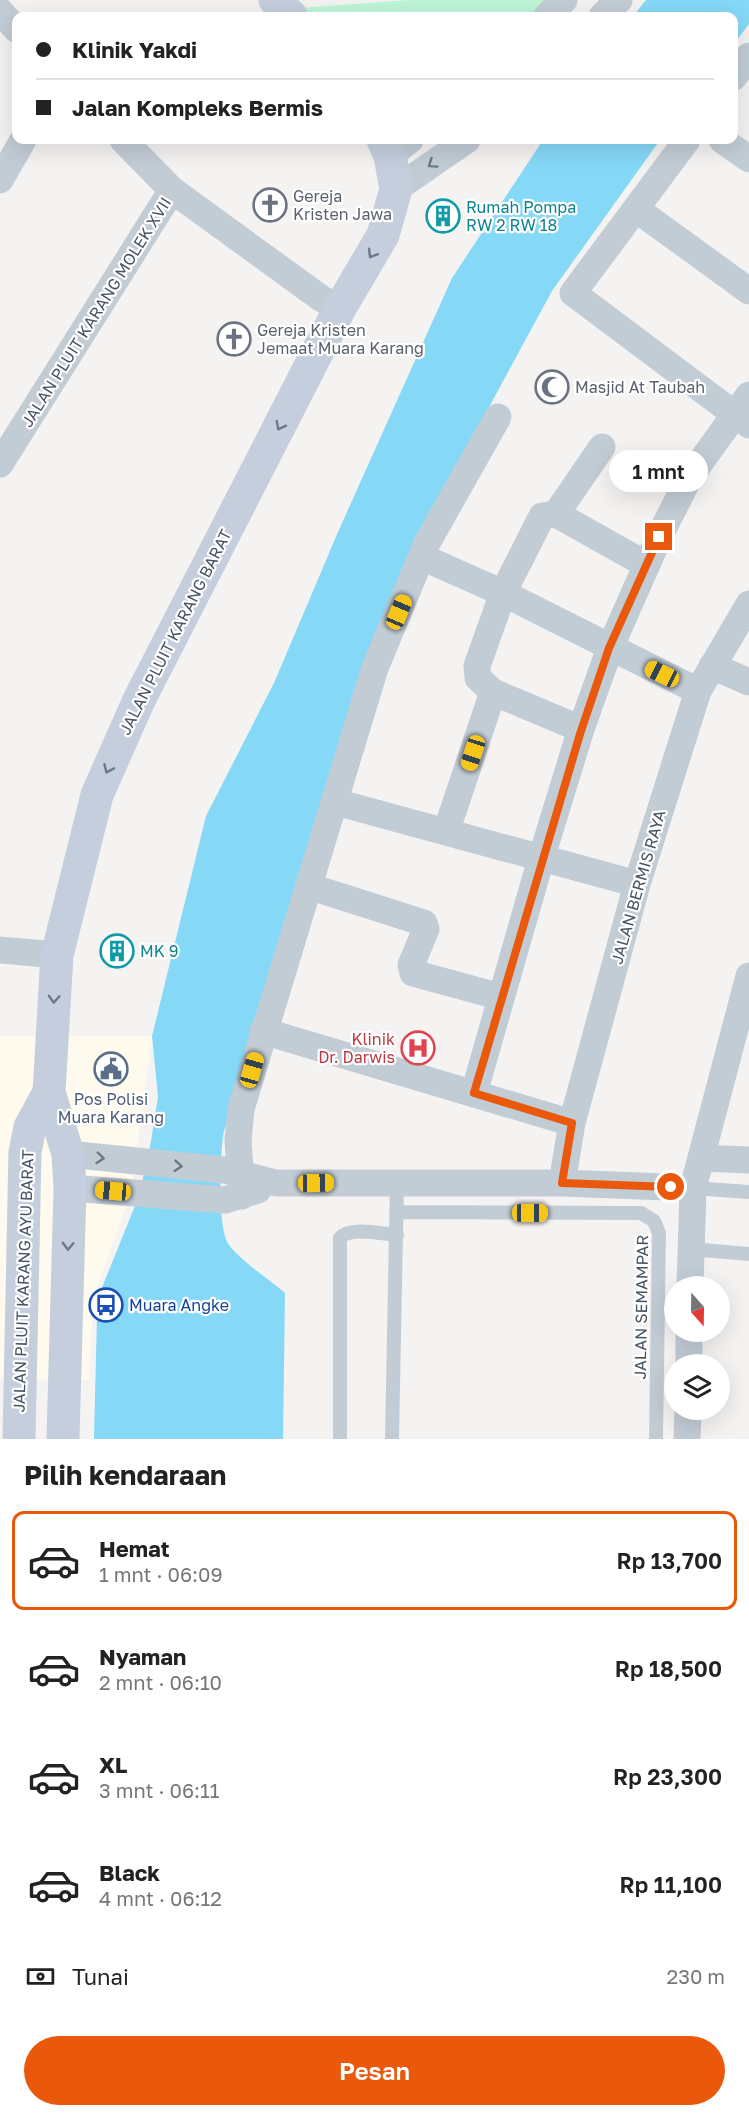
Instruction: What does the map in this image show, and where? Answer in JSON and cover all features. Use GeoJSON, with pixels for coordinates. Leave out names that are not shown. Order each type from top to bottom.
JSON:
{"type":"FeatureCollection","features":[{"type":"Feature","properties":{"kind":"street"},"geometry":{"type":"LineString","coordinates":[[275,0],[287,12]]}},
{"type":"Feature","properties":{"kind":"street"},"geometry":{"type":"LineString","coordinates":[[551,12],[564,0]]}},
{"type":"Feature","properties":{"kind":"street"},"geometry":{"type":"LineString","coordinates":[[606,12],[619,0]]}},
{"type":"Feature","properties":{"kind":"street"},"geometry":{"type":"LineString","coordinates":[[0,11],[12,24]]}},
{"type":"Feature","properties":{"kind":"street"},"geometry":{"type":"LineString","coordinates":[[738,71],[749,56]]}},
{"type":"Feature","properties":{"kind":"street"},"geometry":{"type":"LineString","coordinates":[[0,180],[20,144]]}},
{"type":"Feature","properties":{"kind":"street"},"geometry":{"type":"LineString","coordinates":[[127,144],[172,190],[322,299],[340,308]]}},
{"type":"Feature","properties":{"kind":"street"},"geometry":{"type":"LineString","coordinates":[[396,189],[461,144]]}},
{"type":"Feature","properties":{"kind":"street"},"geometry":{"type":"LineString","coordinates":[[474,1093],[541,859],[581,729],[609,648],[689,478],[744,411],[573,293],[684,144]]}},
{"type":"Feature","properties":{"kind":"street"},"geometry":{"type":"LineString","coordinates":[[728,144],[749,159]]}},
{"type":"Feature","properties":{"kind":"street","name":"JALAN PLUIT KARANG BARAT"},"geometry":{"type":"LineString","coordinates":[[68,1154],[49,1092],[57,955],[97,795],[139,700],[340,308],[383,235],[396,189],[394,145]]}},
{"type":"Feature","properties":{"kind":"street","name":"JALAN PLUIT KARANG MOLEK XVII"},"geometry":{"type":"LineString","coordinates":[[1,461],[172,190]]}},
{"type":"Feature","properties":{"kind":"street"},"geometry":{"type":"LineString","coordinates":[[636,208],[749,291]]}},
{"type":"Feature","properties":{"kind":"street"},"geometry":{"type":"LineString","coordinates":[[233,1185],[241,1108],[375,668],[427,543],[498,417]]}},
{"type":"Feature","properties":{"kind":"street"},"geometry":{"type":"LineString","coordinates":[[556,514],[602,447]]}},
{"type":"Feature","properties":{"kind":"street"},"geometry":{"type":"LineString","coordinates":[[581,729],[493,693],[476,673],[503,593],[542,516],[556,514],[647,565]]}},
{"type":"Feature","properties":{"kind":"street"},"geometry":{"type":"LineString","coordinates":[[422,557],[503,593],[698,691]]}},
{"type":"Feature","properties":{"kind":"street","name":"JALAN BERMIS RAYA"},"geometry":{"type":"LineString","coordinates":[[562,1183],[572,1123],[637,884],[698,691],[749,604]]}},
{"type":"Feature","properties":{"kind":"street"},"geometry":{"type":"LineString","coordinates":[[712,666],[749,682]]}},
{"type":"Feature","properties":{"kind":"street"},"geometry":{"type":"LineString","coordinates":[[446,832],[493,693]]}},
{"type":"Feature","properties":{"kind":"street"},"geometry":{"type":"LineString","coordinates":[[336,802],[637,884]]}},
{"type":"Feature","properties":{"kind":"street"},"geometry":{"type":"LineString","coordinates":[[308,886],[424,922],[426,929],[411,965],[413,973],[501,997]]}},
{"type":"Feature","properties":{"kind":"street"},"geometry":{"type":"LineString","coordinates":[[0,950],[57,955]]}},
{"type":"Feature","properties":{"kind":"street"},"geometry":{"type":"LineString","coordinates":[[690,1276],[693,1188],[749,976]]}},
{"type":"Feature","properties":{"kind":"street"},"geometry":{"type":"LineString","coordinates":[[263,1031],[572,1123]]}},
{"type":"Feature","properties":{"kind":"street","name":"JALAN PLUIT KARANG AYU BARAT"},"geometry":{"type":"LineString","coordinates":[[19,1439],[10,1396],[21,1348],[12,1152],[30,1127],[49,1092]]}},
{"type":"Feature","properties":{"kind":"street"},"geometry":{"type":"LineString","coordinates":[[12,1152],[68,1154],[132,1162],[233,1185]]}},
{"type":"Feature","properties":{"kind":"street"},"geometry":{"type":"LineString","coordinates":[[63,1439],[70,1188],[68,1154]]}},
{"type":"Feature","properties":{"kind":"street"},"geometry":{"type":"LineString","coordinates":[[701,1158],[749,1160]]}},
{"type":"Feature","properties":{"kind":"street"},"geometry":{"type":"LineString","coordinates":[[12,1186],[133,1192],[276,1183],[397,1182],[562,1183],[693,1188]]}},
{"type":"Feature","properties":{"kind":"street"},"geometry":{"type":"LineString","coordinates":[[21,1348],[66,1349]]}},
{"type":"Feature","properties":{"kind":"street"},"geometry":{"type":"LineString","coordinates":[[687,1439],[688,1420]]}},
{"type":"Feature","properties":{"kind":"lane"},"geometry":{"type":"LineString","coordinates":[[392,1439],[397,1182]]}},
{"type":"Feature","properties":{"kind":"lane"},"geometry":{"type":"LineString","coordinates":[[693,1188],[749,1192]]}},
{"type":"Feature","properties":{"kind":"lane","name":"JALAN SEMAMPAR"},"geometry":{"type":"LineString","coordinates":[[396,1212],[641,1213],[654,1221],[659,1233],[656,1439]]}},
{"type":"Feature","properties":{"kind":"lane"},"geometry":{"type":"LineString","coordinates":[[340,1439],[340,1238],[345,1233],[353,1232],[397,1235]]}},
{"type":"Feature","properties":{"kind":"lane"},"geometry":{"type":"LineString","coordinates":[[691,1249],[749,1254]]}},
{"type":"Feature","properties":{"kind":"shaded area"},"geometry":{"type":"Polygon","coordinates":[[[0,1036],[152,1036],[131,1192],[93,1299],[89,1380],[0,1379],[0,1036]]]}},
{"type":"Feature","properties":{"kind":"green space"},"geometry":{"type":"Polygon","coordinates":[[[408,0],[562,0],[547,12],[304,12],[299,8],[408,0]]]}},
{"type":"Feature","properties":{"kind":"water"},"geometry":{"type":"Polygon","coordinates":[[[646,0],[749,0],[749,24],[738,39],[738,12],[636,12],[646,0]]]}},
{"type":"Feature","properties":{"kind":"water"},"geometry":{"type":"Polygon","coordinates":[[[540,144],[657,144],[552,291],[418,538],[370,648],[224,1131],[220,1190],[225,1237],[241,1258],[285,1293],[283,1439],[94,1439],[97,1316],[101,1290],[139,1196],[158,1097],[152,1036],[206,816],[274,683],[338,532],[452,278],[540,144]]]}},
{"type":"Feature","properties":{"kind":"place","name":"Gereja Kristen Jawa"},"geometry":{"type":"Point","coordinates":[270,205]}},
{"type":"Feature","properties":{"kind":"place","name":"Rumah Pompa RW 2 RW 18"},"geometry":{"type":"Point","coordinates":[443,216]}},
{"type":"Feature","properties":{"kind":"place","name":"Gereja Kristen Jemaat Muara Karang"},"geometry":{"type":"Point","coordinates":[234,339]}},
{"type":"Feature","properties":{"kind":"place","name":"Masjid At Taubah"},"geometry":{"type":"Point","coordinates":[552,387]}},
{"type":"Feature","properties":{"kind":"place","name":"MK 9"},"geometry":{"type":"Point","coordinates":[117,951]}},
{"type":"Feature","properties":{"kind":"place","name":"Klinik Dr. Darwis"},"geometry":{"type":"Point","coordinates":[418,1048]}},
{"type":"Feature","properties":{"kind":"place","name":"Pos Polisi Muara Karang"},"geometry":{"type":"Point","coordinates":[111,1069]}},
{"type":"Feature","properties":{"kind":"place","name":"Muara Angke"},"geometry":{"type":"Point","coordinates":[106,1305]}},
{"type":"Feature","properties":{"kind":"route"},"geometry":{"type":"LineString","coordinates":[[659,537],[609,648],[580,734],[541,859],[474,1093],[572,1123],[562,1183],[671,1187]]}}]}
